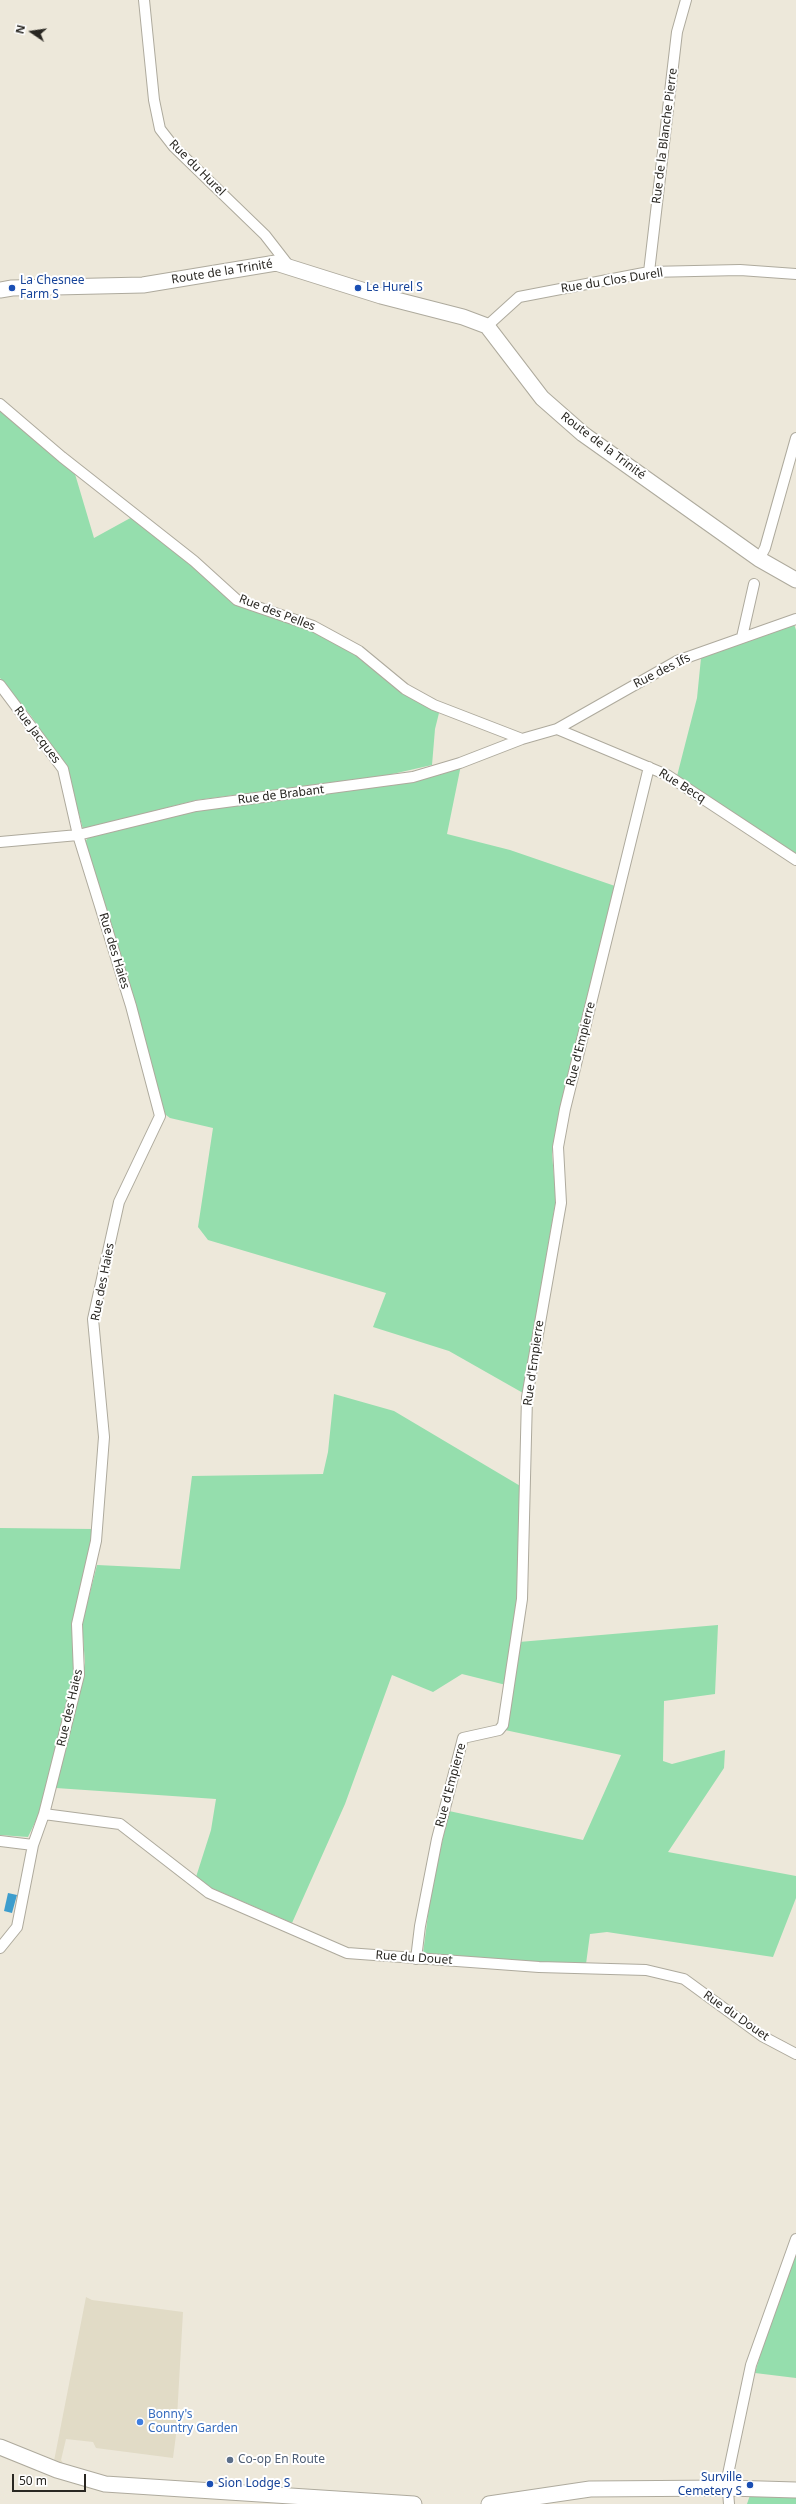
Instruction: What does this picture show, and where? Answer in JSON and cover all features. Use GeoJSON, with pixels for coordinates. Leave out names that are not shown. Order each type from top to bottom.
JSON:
{"type":"FeatureCollection","features":[{"type":"Feature","properties":{"kind":"main road","name":"Route de la Trinité"},"geometry":{"type":"LineString","coordinates":[[0,290],[12,288],[143,285],[276,263],[380,296],[463,317],[487,326],[542,398],[583,434],[759,559],[796,580]]}},
{"type":"Feature","properties":{"kind":"main road"},"geometry":{"type":"LineString","coordinates":[[0,2447],[57,2470],[105,2484],[414,2504]]}},
{"type":"Feature","properties":{"kind":"main road"},"geometry":{"type":"LineString","coordinates":[[489,2504],[590,2488],[728,2488],[796,2490]]}},
{"type":"Feature","properties":{"kind":"street","name":"Rue du Hurel"},"geometry":{"type":"LineString","coordinates":[[144,0],[154,100],[160,128],[174,147],[265,235],[289,266]]}},
{"type":"Feature","properties":{"kind":"street","name":"Rue de la Blanche Pierre"},"geometry":{"type":"LineString","coordinates":[[649,272],[677,32],[686,0]]}},
{"type":"Feature","properties":{"kind":"street","name":"Rue du Clos Durell"},"geometry":{"type":"LineString","coordinates":[[487,326],[519,298],[649,272],[740,270],[796,274]]}},
{"type":"Feature","properties":{"kind":"street","name":"Rue des Pelles"},"geometry":{"type":"LineString","coordinates":[[0,404],[62,457],[194,561],[237,600],[313,626],[359,651],[405,688],[434,705],[522,738]]}},
{"type":"Feature","properties":{"kind":"street"},"geometry":{"type":"LineString","coordinates":[[759,559],[765,548],[796,438]]}},
{"type":"Feature","properties":{"kind":"street"},"geometry":{"type":"LineString","coordinates":[[742,637],[754,584]]}},
{"type":"Feature","properties":{"kind":"street","name":"Rue des Ifs"},"geometry":{"type":"LineString","coordinates":[[558,729],[677,661],[796,619]]}},
{"type":"Feature","properties":{"kind":"street","name":"Rue Jacques"},"geometry":{"type":"LineString","coordinates":[[0,685],[63,769],[78,835]]}},
{"type":"Feature","properties":{"kind":"street","name":"Rue de Brabant"},"geometry":{"type":"LineString","coordinates":[[0,842],[78,835],[196,806],[413,777],[460,763],[522,738],[558,729]]}},
{"type":"Feature","properties":{"kind":"street","name":"Rue Becq"},"geometry":{"type":"LineString","coordinates":[[558,729],[667,775],[796,860]]}},
{"type":"Feature","properties":{"kind":"street","name":"Rue d'Empierre"},"geometry":{"type":"LineString","coordinates":[[416,1959],[420,1926],[437,1839],[463,1738],[499,1730],[503,1725],[522,1600],[527,1398],[561,1203],[558,1146],[565,1110],[649,767]]}},
{"type":"Feature","properties":{"kind":"street","name":"Rue des Haies"},"geometry":{"type":"LineString","coordinates":[[0,1948],[17,1927],[32,1845],[44,1814],[79,1675],[77,1624],[96,1541],[104,1437],[93,1320],[119,1202],[160,1116],[131,1006],[78,835]]}},
{"type":"Feature","properties":{"kind":"street","name":"Rue du Douet"},"geometry":{"type":"LineString","coordinates":[[44,1814],[120,1824],[209,1893],[347,1953],[539,1967],[646,1970],[684,1979],[762,2036],[796,2054]]}},
{"type":"Feature","properties":{"kind":"street"},"geometry":{"type":"LineString","coordinates":[[0,1841],[32,1845]]}},
{"type":"Feature","properties":{"kind":"street"},"geometry":{"type":"LineString","coordinates":[[729,2504],[727,2479],[752,2365],[796,2239]]}},
{"type":"Feature","properties":{"kind":"shaded area"},"geometry":{"type":"Polygon","coordinates":[[[86,2297],[92,2300],[183,2312],[176,2435],[173,2458],[96,2448],[93,2442],[66,2439],[61,2460],[64,2465],[54,2461],[86,2297]]]}},
{"type":"Feature","properties":{"kind":"green space"},"geometry":{"type":"Polygon","coordinates":[[[0,408],[79,473],[75,474],[94,538],[134,516],[233,600],[307,627],[349,650],[440,709],[435,729],[432,765],[388,775],[197,800],[83,829],[66,767],[31,716],[0,678],[0,408]]]}},
{"type":"Feature","properties":{"kind":"green space"},"geometry":{"type":"Polygon","coordinates":[[[794,624],[796,630],[796,856],[677,776],[697,698],[701,658],[794,624]]]}},
{"type":"Feature","properties":{"kind":"green space"},"geometry":{"type":"Polygon","coordinates":[[[461,765],[447,834],[510,850],[615,886],[552,1154],[556,1199],[523,1393],[449,1351],[373,1327],[386,1293],[208,1240],[198,1227],[213,1128],[170,1118],[162,1112],[85,842],[89,836],[178,814],[225,805],[395,785],[461,765]]]}},
{"type":"Feature","properties":{"kind":"green space"},"geometry":{"type":"Polygon","coordinates":[[[334,1394],[394,1411],[522,1487],[522,1536],[515,1634],[506,1685],[462,1674],[433,1692],[392,1675],[345,1804],[292,1923],[209,1887],[196,1877],[211,1830],[216,1799],[56,1788],[85,1663],[82,1624],[97,1565],[180,1569],[192,1476],[323,1474],[328,1452],[334,1394]]]}},
{"type":"Feature","properties":{"kind":"green space"},"geometry":{"type":"Polygon","coordinates":[[[0,1528],[93,1529],[76,1667],[42,1808],[28,1837],[0,1835],[0,1528]]]}},
{"type":"Feature","properties":{"kind":"green space"},"geometry":{"type":"Polygon","coordinates":[[[718,1625],[715,1694],[664,1701],[663,1761],[672,1764],[725,1750],[724,1768],[668,1852],[796,1876],[796,1898],[773,1957],[607,1932],[590,1934],[586,1964],[531,1963],[423,1953],[431,1892],[449,1811],[583,1840],[621,1755],[505,1730],[519,1642],[718,1625]]]}},
{"type":"Feature","properties":{"kind":"green space"},"geometry":{"type":"Polygon","coordinates":[[[796,2252],[796,2378],[755,2373],[766,2335],[796,2252]]]}},
{"type":"Feature","properties":{"kind":"green space"},"geometry":{"type":"Polygon","coordinates":[[[750,2495],[796,2495],[796,2504],[747,2504],[750,2495]]]}},
{"type":"Feature","properties":{"kind":"water"},"geometry":{"type":"Polygon","coordinates":[[[8,1893],[17,1895],[12,1913],[4,1911],[8,1893]]]}},
{"type":"Feature","properties":{"kind":"place","name":"La Chesnee Farm S"},"geometry":{"type":"Point","coordinates":[12,288]}},
{"type":"Feature","properties":{"kind":"place","name":"Le Hurel S"},"geometry":{"type":"Point","coordinates":[358,288]}},
{"type":"Feature","properties":{"kind":"place","name":"Bonny's Country Garden"},"geometry":{"type":"Point","coordinates":[140,2422]}},
{"type":"Feature","properties":{"kind":"place","name":"Co-op En Route"},"geometry":{"type":"Point","coordinates":[230,2460]}},
{"type":"Feature","properties":{"kind":"place","name":"Sion Lodge S"},"geometry":{"type":"Point","coordinates":[210,2484]}},
{"type":"Feature","properties":{"kind":"place","name":"Surville Cemetery S"},"geometry":{"type":"Point","coordinates":[750,2485]}}]}
